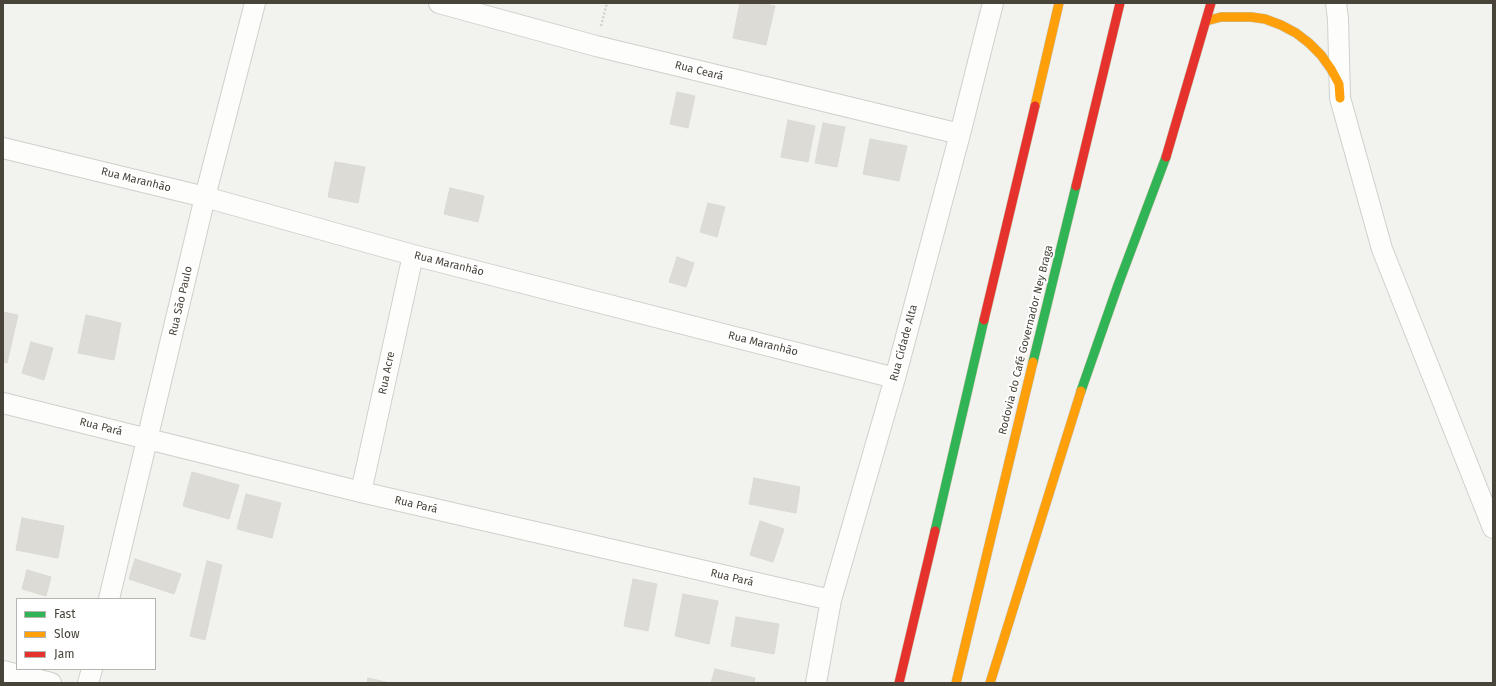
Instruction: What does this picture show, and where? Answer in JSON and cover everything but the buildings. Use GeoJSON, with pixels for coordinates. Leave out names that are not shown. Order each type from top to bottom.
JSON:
{"type":"FeatureCollection","features":[{"type":"Feature","properties":{"kind":"highway"},"geometry":{"type":"LineString","coordinates":[[899,683],[1059,3]]}},
{"type":"Feature","properties":{"kind":"highway","name":"Rodovia do Café Governador Ney Braga"},"geometry":{"type":"LineString","coordinates":[[956,683],[1120,3]]}},
{"type":"Feature","properties":{"kind":"highway"},"geometry":{"type":"LineString","coordinates":[[990,683],[1072,418],[1118,285],[1167,153],[1211,3]]}},
{"type":"Feature","properties":{"kind":"highway"},"geometry":{"type":"LineString","coordinates":[[1206,21],[1221,17],[1251,17],[1281,25],[1296,33],[1310,43],[1328,64],[1338,84],[1340,98]]}},
{"type":"Feature","properties":{"kind":"street","name":"Rua São Paulo"},"geometry":{"type":"LineString","coordinates":[[109,598],[205,197],[256,3]]}},
{"type":"Feature","properties":{"kind":"street","name":"Rua Ceará"},"geometry":{"type":"LineString","coordinates":[[439,3],[596,46],[960,134]]}},
{"type":"Feature","properties":{"kind":"street","name":"Rua Cidade Alta"},"geometry":{"type":"LineString","coordinates":[[816,683],[831,600],[895,378],[993,3]]}},
{"type":"Feature","properties":{"kind":"street"},"geometry":{"type":"LineString","coordinates":[[1336,3],[1338,19],[1340,98],[1382,249],[1493,528]]}},
{"type":"Feature","properties":{"kind":"street","name":"Rua Maranhão"},"geometry":{"type":"LineString","coordinates":[[3,148],[205,197],[412,255],[895,378]]}},
{"type":"Feature","properties":{"kind":"street","name":"Rua Acre"},"geometry":{"type":"LineString","coordinates":[[361,492],[412,255]]}},
{"type":"Feature","properties":{"kind":"street","name":"Rua Pará"},"geometry":{"type":"LineString","coordinates":[[3,402],[361,492],[831,600]]}},
{"type":"Feature","properties":{"kind":"street"},"geometry":{"type":"LineString","coordinates":[[88,683],[92,670]]}},
{"type":"Feature","properties":{"kind":"street"},"geometry":{"type":"LineString","coordinates":[[3,671],[51,683]]}},
{"type":"Feature","properties":{"kind":"traffic: fast"},"geometry":{"type":"LineString","coordinates":[[1081,391],[1118,285],[1166,157]]}},
{"type":"Feature","properties":{"kind":"traffic: fast"},"geometry":{"type":"LineString","coordinates":[[1033,362],[1076,186]]}},
{"type":"Feature","properties":{"kind":"traffic: fast"},"geometry":{"type":"LineString","coordinates":[[935,531],[984,320]]}},
{"type":"Feature","properties":{"kind":"traffic: slow"},"geometry":{"type":"LineString","coordinates":[[1035,106],[1059,3]]}},
{"type":"Feature","properties":{"kind":"traffic: slow"},"geometry":{"type":"LineString","coordinates":[[1206,21],[1221,17],[1251,17],[1265,19],[1296,33],[1321,55],[1331,69],[1339,84],[1340,98]]}},
{"type":"Feature","properties":{"kind":"traffic: slow"},"geometry":{"type":"LineString","coordinates":[[956,683],[1033,362]]}},
{"type":"Feature","properties":{"kind":"traffic: slow"},"geometry":{"type":"LineString","coordinates":[[990,683],[1081,391]]}},
{"type":"Feature","properties":{"kind":"traffic: jam"},"geometry":{"type":"LineString","coordinates":[[1076,186],[1120,3]]}},
{"type":"Feature","properties":{"kind":"traffic: jam"},"geometry":{"type":"LineString","coordinates":[[1166,157],[1211,3]]}},
{"type":"Feature","properties":{"kind":"traffic: jam"},"geometry":{"type":"LineString","coordinates":[[984,320],[1035,106]]}},
{"type":"Feature","properties":{"kind":"traffic: jam"},"geometry":{"type":"LineString","coordinates":[[899,683],[935,531]]}}]}
